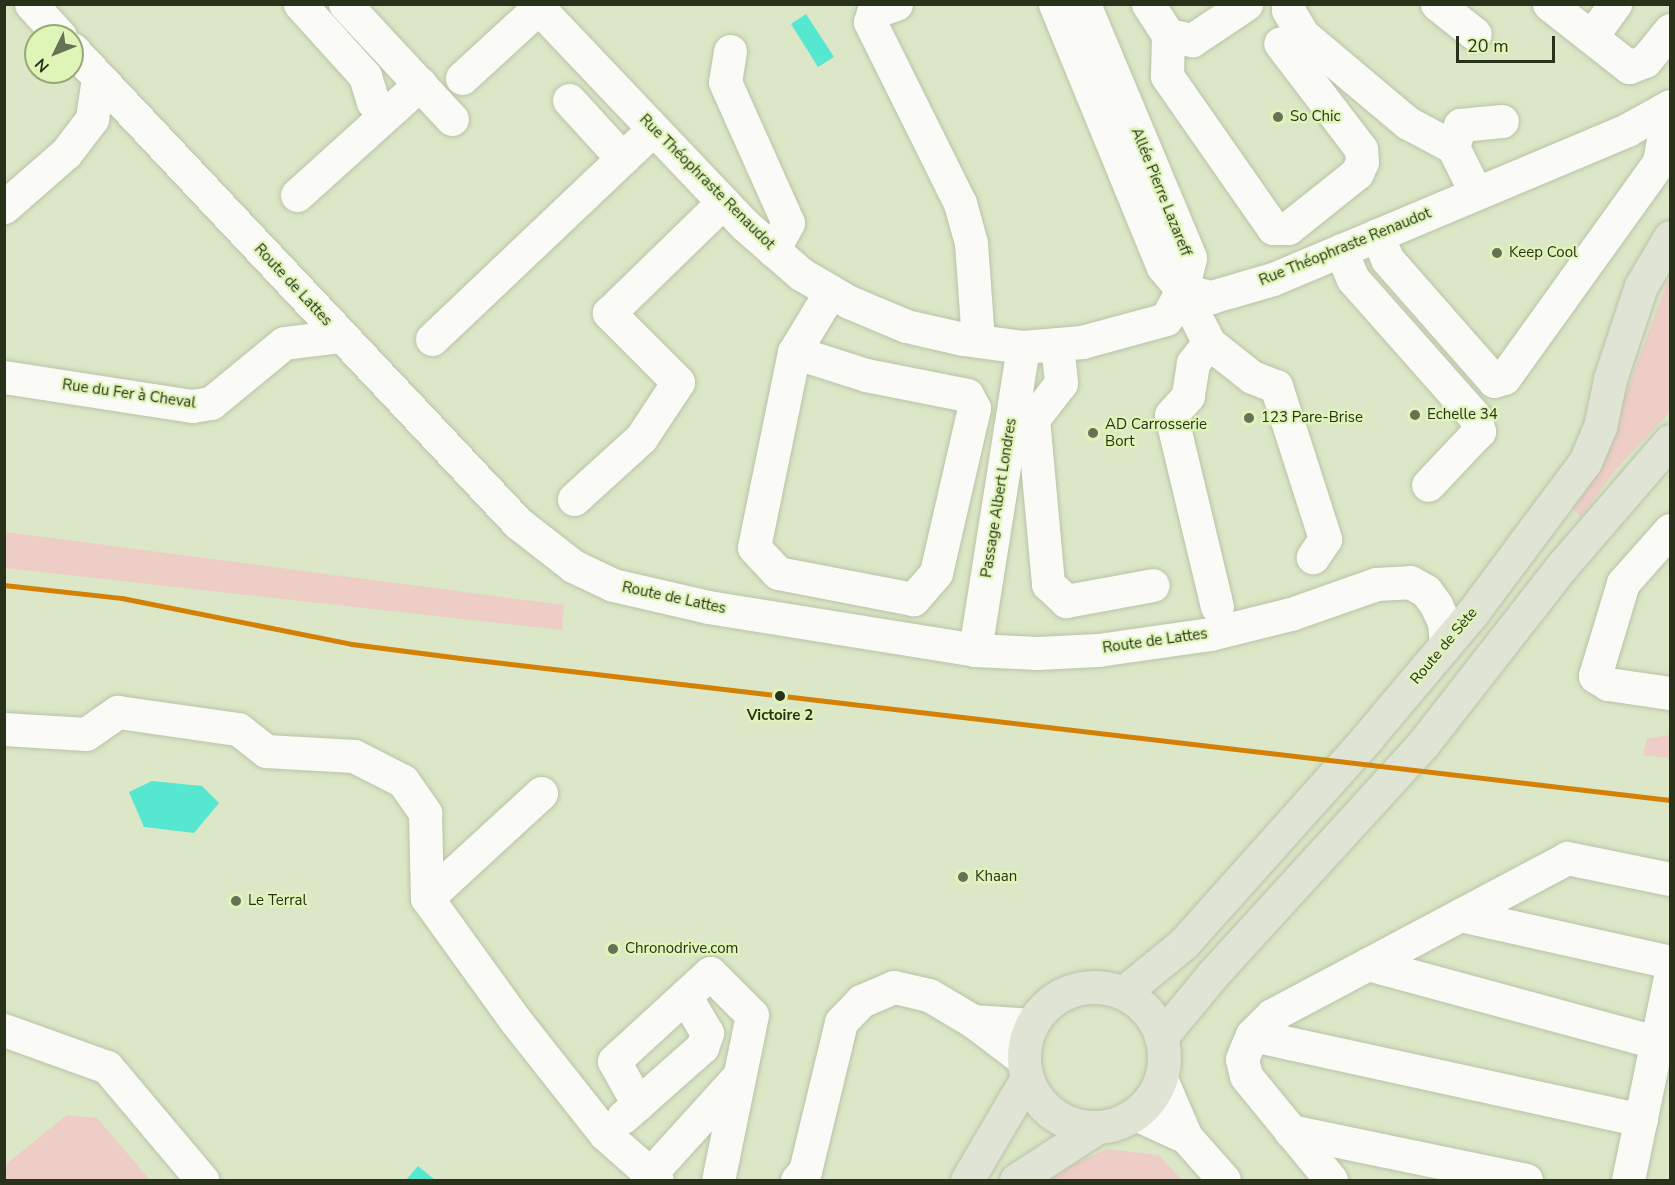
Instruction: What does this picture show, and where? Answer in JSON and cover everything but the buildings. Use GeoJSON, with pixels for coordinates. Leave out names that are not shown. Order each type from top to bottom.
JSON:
{"type":"FeatureCollection","features":[{"type":"Feature","properties":{"kind":"main road","name":"Route de Sète"},"geometry":{"type":"LineString","coordinates":[[1123,993],[1184,943],[1446,644],[1586,462],[1600,427],[1610,379],[1641,286],[1671,237]]}},
{"type":"Feature","properties":{"kind":"main road"},"geometry":{"type":"LineString","coordinates":[[1161,1037],[1214,973],[1423,744],[1563,565],[1671,441]]}},
{"type":"Feature","properties":{"kind":"main road"},"geometry":{"type":"LineString","coordinates":[[966,1180],[1025,1068],[1031,1025],[1050,1002],[1077,989],[1100,987],[1123,993],[1147,1011],[1161,1037],[1164,1058],[1161,1079],[1152,1098],[1136,1114],[1117,1124],[1096,1128],[1073,1125],[1053,1115],[1037,1098],[1025,1068]]}},
{"type":"Feature","properties":{"kind":"main road"},"geometry":{"type":"LineString","coordinates":[[1016,1180],[1096,1128]]}},
{"type":"Feature","properties":{"kind":"street"},"geometry":{"type":"LineString","coordinates":[[31,4],[49,24]]}},
{"type":"Feature","properties":{"kind":"street"},"geometry":{"type":"LineString","coordinates":[[300,4],[365,76],[373,102],[387,114]]}},
{"type":"Feature","properties":{"kind":"street"},"geometry":{"type":"LineString","coordinates":[[345,4],[452,119]]}},
{"type":"Feature","properties":{"kind":"street"},"geometry":{"type":"LineString","coordinates":[[896,4],[873,12],[870,22],[960,202],[971,243],[978,341]]}},
{"type":"Feature","properties":{"kind":"street","name":"Allée Pierre Lazareff"},"geometry":{"type":"LineString","coordinates":[[1055,4],[1163,267],[1182,290]]}},
{"type":"Feature","properties":{"kind":"street","name":"Allée Pierre Lazareff"},"geometry":{"type":"LineString","coordinates":[[1084,4],[1190,258],[1182,290]]}},
{"type":"Feature","properties":{"kind":"street"},"geometry":{"type":"LineString","coordinates":[[1148,4],[1168,35],[1167,76],[1273,228],[1288,228],[1357,173],[1362,162],[1361,149],[1280,43]]}},
{"type":"Feature","properties":{"kind":"street"},"geometry":{"type":"LineString","coordinates":[[1168,35],[1192,39],[1246,4]]}},
{"type":"Feature","properties":{"kind":"street"},"geometry":{"type":"LineString","coordinates":[[1289,4],[1288,10],[1303,35],[1408,123],[1454,147],[1476,193]]}},
{"type":"Feature","properties":{"kind":"street"},"geometry":{"type":"LineString","coordinates":[[1437,4],[1475,34]]}},
{"type":"Feature","properties":{"kind":"street"},"geometry":{"type":"LineString","coordinates":[[1549,4],[1629,67],[1645,61],[1671,30]]}},
{"type":"Feature","properties":{"kind":"street"},"geometry":{"type":"LineString","coordinates":[[1590,37],[1615,4]]}},
{"type":"Feature","properties":{"kind":"street"},"geometry":{"type":"LineString","coordinates":[[462,78],[537,6]]}},
{"type":"Feature","properties":{"kind":"street","name":"Rue Théophraste Renaudot"},"geometry":{"type":"LineString","coordinates":[[537,6],[723,202],[773,250],[831,291],[906,326],[978,341],[1023,347],[1129,332],[1166,319],[1182,290],[1211,297],[1273,279],[1627,130],[1670,107]]}},
{"type":"Feature","properties":{"kind":"street"},"geometry":{"type":"LineString","coordinates":[[730,51],[725,82],[788,223],[773,250]]}},
{"type":"Feature","properties":{"kind":"street","name":"Route de Lattes"},"geometry":{"type":"LineString","coordinates":[[84,62],[518,523],[573,566],[613,585],[708,607],[975,650],[1037,653],[1098,650],[1210,634],[1291,614],[1392,581],[1410,582],[1426,591],[1444,622],[1446,644]]}},
{"type":"Feature","properties":{"kind":"street"},"geometry":{"type":"LineString","coordinates":[[1120,91],[1167,76]]}},
{"type":"Feature","properties":{"kind":"street"},"geometry":{"type":"LineString","coordinates":[[4,207],[66,153],[92,119],[98,78]]}},
{"type":"Feature","properties":{"kind":"street"},"geometry":{"type":"LineString","coordinates":[[297,195],[420,84]]}},
{"type":"Feature","properties":{"kind":"street"},"geometry":{"type":"LineString","coordinates":[[569,100],[622,158]]}},
{"type":"Feature","properties":{"kind":"street"},"geometry":{"type":"LineString","coordinates":[[1377,235],[1387,259],[1494,381],[1504,378],[1659,162],[1670,107]]}},
{"type":"Feature","properties":{"kind":"street"},"geometry":{"type":"LineString","coordinates":[[1454,147],[1460,125],[1502,121]]}},
{"type":"Feature","properties":{"kind":"street"},"geometry":{"type":"LineString","coordinates":[[432,339],[653,129]]}},
{"type":"Feature","properties":{"kind":"street"},"geometry":{"type":"LineString","coordinates":[[574,499],[641,438],[678,382],[609,313],[723,202]]}},
{"type":"Feature","properties":{"kind":"street"},"geometry":{"type":"LineString","coordinates":[[1341,250],[1353,279],[1475,417],[1479,431],[1428,485]]}},
{"type":"Feature","properties":{"kind":"street"},"geometry":{"type":"LineString","coordinates":[[1182,290],[1209,343],[1252,377],[1276,386],[1325,539],[1313,557]]}},
{"type":"Feature","properties":{"kind":"street"},"geometry":{"type":"LineString","coordinates":[[794,352],[866,375],[967,395],[974,408],[936,573],[913,599],[778,573],[754,547],[794,352],[831,291]]}},
{"type":"Feature","properties":{"kind":"street","name":"Rue du Fer à Cheval"},"geometry":{"type":"LineString","coordinates":[[4,377],[192,406],[211,403],[284,344],[340,336]]}},
{"type":"Feature","properties":{"kind":"street"},"geometry":{"type":"LineString","coordinates":[[1209,343],[1192,363],[1188,396],[1171,415],[1217,607]]}},
{"type":"Feature","properties":{"kind":"street"},"geometry":{"type":"LineString","coordinates":[[1057,344],[1061,383],[1033,419],[1048,584],[1066,601],[1153,585]]}},
{"type":"Feature","properties":{"kind":"street","name":"Passage Albert Londres"},"geometry":{"type":"LineString","coordinates":[[975,650],[1023,347]]}},
{"type":"Feature","properties":{"kind":"street"},"geometry":{"type":"LineString","coordinates":[[1671,530],[1623,583],[1595,666],[1595,676],[1608,684],[1671,693]]}},
{"type":"Feature","properties":{"kind":"street"},"geometry":{"type":"LineString","coordinates":[[4,729],[86,734],[118,712],[238,729],[266,751],[354,756],[403,781],[425,813],[427,898],[515,1020],[605,1134],[653,1177],[739,1076]]}},
{"type":"Feature","properties":{"kind":"street"},"geometry":{"type":"LineString","coordinates":[[427,898],[540,793]]}},
{"type":"Feature","properties":{"kind":"street"},"geometry":{"type":"LineString","coordinates":[[1331,1180],[1246,1077],[1242,1059],[1252,1035],[1272,1015],[1567,858],[1671,879]]}},
{"type":"Feature","properties":{"kind":"street"},"geometry":{"type":"LineString","coordinates":[[1460,915],[1671,962]]}},
{"type":"Feature","properties":{"kind":"street"},"geometry":{"type":"LineString","coordinates":[[1368,964],[1658,1043]]}},
{"type":"Feature","properties":{"kind":"street"},"geometry":{"type":"LineString","coordinates":[[638,1104],[614,1061],[710,973],[752,1015],[718,1180]]}},
{"type":"Feature","properties":{"kind":"street"},"geometry":{"type":"LineString","coordinates":[[1628,1180],[1671,978]]}},
{"type":"Feature","properties":{"kind":"street"},"geometry":{"type":"LineString","coordinates":[[797,1180],[805,1171],[841,1022],[861,1001],[894,987],[929,995],[973,1021],[1025,1068]]}},
{"type":"Feature","properties":{"kind":"street"},"geometry":{"type":"LineString","coordinates":[[605,1134],[702,1047],[707,1033],[685,996]]}},
{"type":"Feature","properties":{"kind":"street"},"geometry":{"type":"LineString","coordinates":[[973,1021],[1031,1025]]}},
{"type":"Feature","properties":{"kind":"street"},"geometry":{"type":"LineString","coordinates":[[4,1029],[107,1066],[202,1180]]}},
{"type":"Feature","properties":{"kind":"street"},"geometry":{"type":"LineString","coordinates":[[1252,1035],[1641,1120]]}},
{"type":"Feature","properties":{"kind":"street"},"geometry":{"type":"LineString","coordinates":[[1161,1079],[1186,1137],[1224,1180]]}},
{"type":"Feature","properties":{"kind":"street"},"geometry":{"type":"LineString","coordinates":[[1136,1114],[1186,1137]]}},
{"type":"Feature","properties":{"kind":"street"},"geometry":{"type":"LineString","coordinates":[[1290,1131],[1526,1180]]}},
{"type":"Feature","properties":{"kind":"shaded area"},"geometry":{"type":"Polygon","coordinates":[[[1670,275],[1670,412],[1616,469],[1581,517],[1571,507],[1616,419],[1670,275]]]}},
{"type":"Feature","properties":{"kind":"shaded area"},"geometry":{"type":"Polygon","coordinates":[[[5,532],[564,605],[562,630],[5,568],[5,532]]]}},
{"type":"Feature","properties":{"kind":"shaded area"},"geometry":{"type":"Polygon","coordinates":[[[1670,735],[1670,758],[1643,755],[1647,739],[1670,735]]]}},
{"type":"Feature","properties":{"kind":"shaded area"},"geometry":{"type":"Polygon","coordinates":[[[67,1115],[97,1118],[150,1180],[5,1180],[5,1165],[67,1115]]]}},
{"type":"Feature","properties":{"kind":"shaded area"},"geometry":{"type":"Polygon","coordinates":[[[1107,1149],[1159,1155],[1182,1180],[1050,1180],[1065,1168],[1107,1149]]]}},
{"type":"Feature","properties":{"kind":"water"},"geometry":{"type":"Polygon","coordinates":[[[806,14],[834,57],[818,67],[791,24],[806,14]]]}},
{"type":"Feature","properties":{"kind":"water"},"geometry":{"type":"Polygon","coordinates":[[[152,781],[202,786],[219,803],[194,833],[144,827],[129,792],[152,781]]]}},
{"type":"Feature","properties":{"kind":"water"},"geometry":{"type":"Polygon","coordinates":[[[418,1166],[435,1180],[406,1180],[418,1166]]]}},
{"type":"Feature","properties":{"kind":"tram line","name":"2"},"geometry":{"type":"LineString","coordinates":[[4,585],[122,598],[352,644],[460,658],[1670,800]]}},
{"type":"Feature","properties":{"kind":"place","name":"So Chic"},"geometry":{"type":"Point","coordinates":[1278,117]}},
{"type":"Feature","properties":{"kind":"place","name":"Keep Cool"},"geometry":{"type":"Point","coordinates":[1497,253]}},
{"type":"Feature","properties":{"kind":"place","name":"Echelle 34"},"geometry":{"type":"Point","coordinates":[1415,415]}},
{"type":"Feature","properties":{"kind":"place","name":"123 Pare-Brise"},"geometry":{"type":"Point","coordinates":[1249,418]}},
{"type":"Feature","properties":{"kind":"place","name":"AD Carrosserie Bort"},"geometry":{"type":"Point","coordinates":[1093,433]}},
{"type":"Feature","properties":{"kind":"place","name":"Victoire 2"},"geometry":{"type":"Point","coordinates":[780,696]}},
{"type":"Feature","properties":{"kind":"place","name":"Khaan"},"geometry":{"type":"Point","coordinates":[963,877]}},
{"type":"Feature","properties":{"kind":"place","name":"Le Terral"},"geometry":{"type":"Point","coordinates":[236,901]}},
{"type":"Feature","properties":{"kind":"place","name":"Chronodrive.com"},"geometry":{"type":"Point","coordinates":[613,949]}}]}
